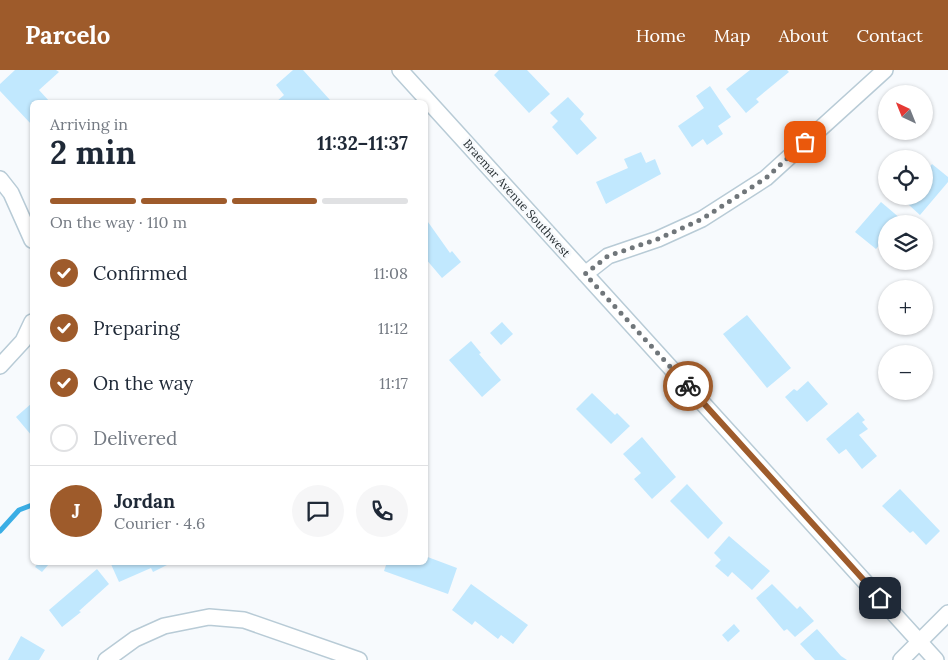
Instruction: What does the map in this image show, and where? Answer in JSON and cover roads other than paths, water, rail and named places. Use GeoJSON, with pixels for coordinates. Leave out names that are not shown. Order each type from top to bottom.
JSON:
{"type":"FeatureCollection","features":[{"type":"Feature","properties":{"kind":"street","name":"Braemar Avenue Southwest"},"geometry":{"type":"LineString","coordinates":[[400,70],[427,100]]}},
{"type":"Feature","properties":{"kind":"street"},"geometry":{"type":"LineString","coordinates":[[585,274],[608,256],[658,239],[702,219],[766,178],[884,70]]}},
{"type":"Feature","properties":{"kind":"street","name":"Braemar Avenue Southwest"},"geometry":{"type":"LineString","coordinates":[[428,101],[936,660]]}},
{"type":"Feature","properties":{"kind":"street"},"geometry":{"type":"LineString","coordinates":[[0,179],[11,193],[30,236]]}},
{"type":"Feature","properties":{"kind":"street"},"geometry":{"type":"LineString","coordinates":[[0,366],[23,341],[30,326]]}},
{"type":"Feature","properties":{"kind":"street"},"geometry":{"type":"LineString","coordinates":[[901,660],[948,613]]}},
{"type":"Feature","properties":{"kind":"street"},"geometry":{"type":"LineString","coordinates":[[106,660],[135,639],[164,626],[208,617],[244,620],[359,660]]}},
{"type":"Feature","properties":{"kind":"waterway"},"geometry":{"type":"LineString","coordinates":[[0,531],[19,510],[30,506]]}}]}
